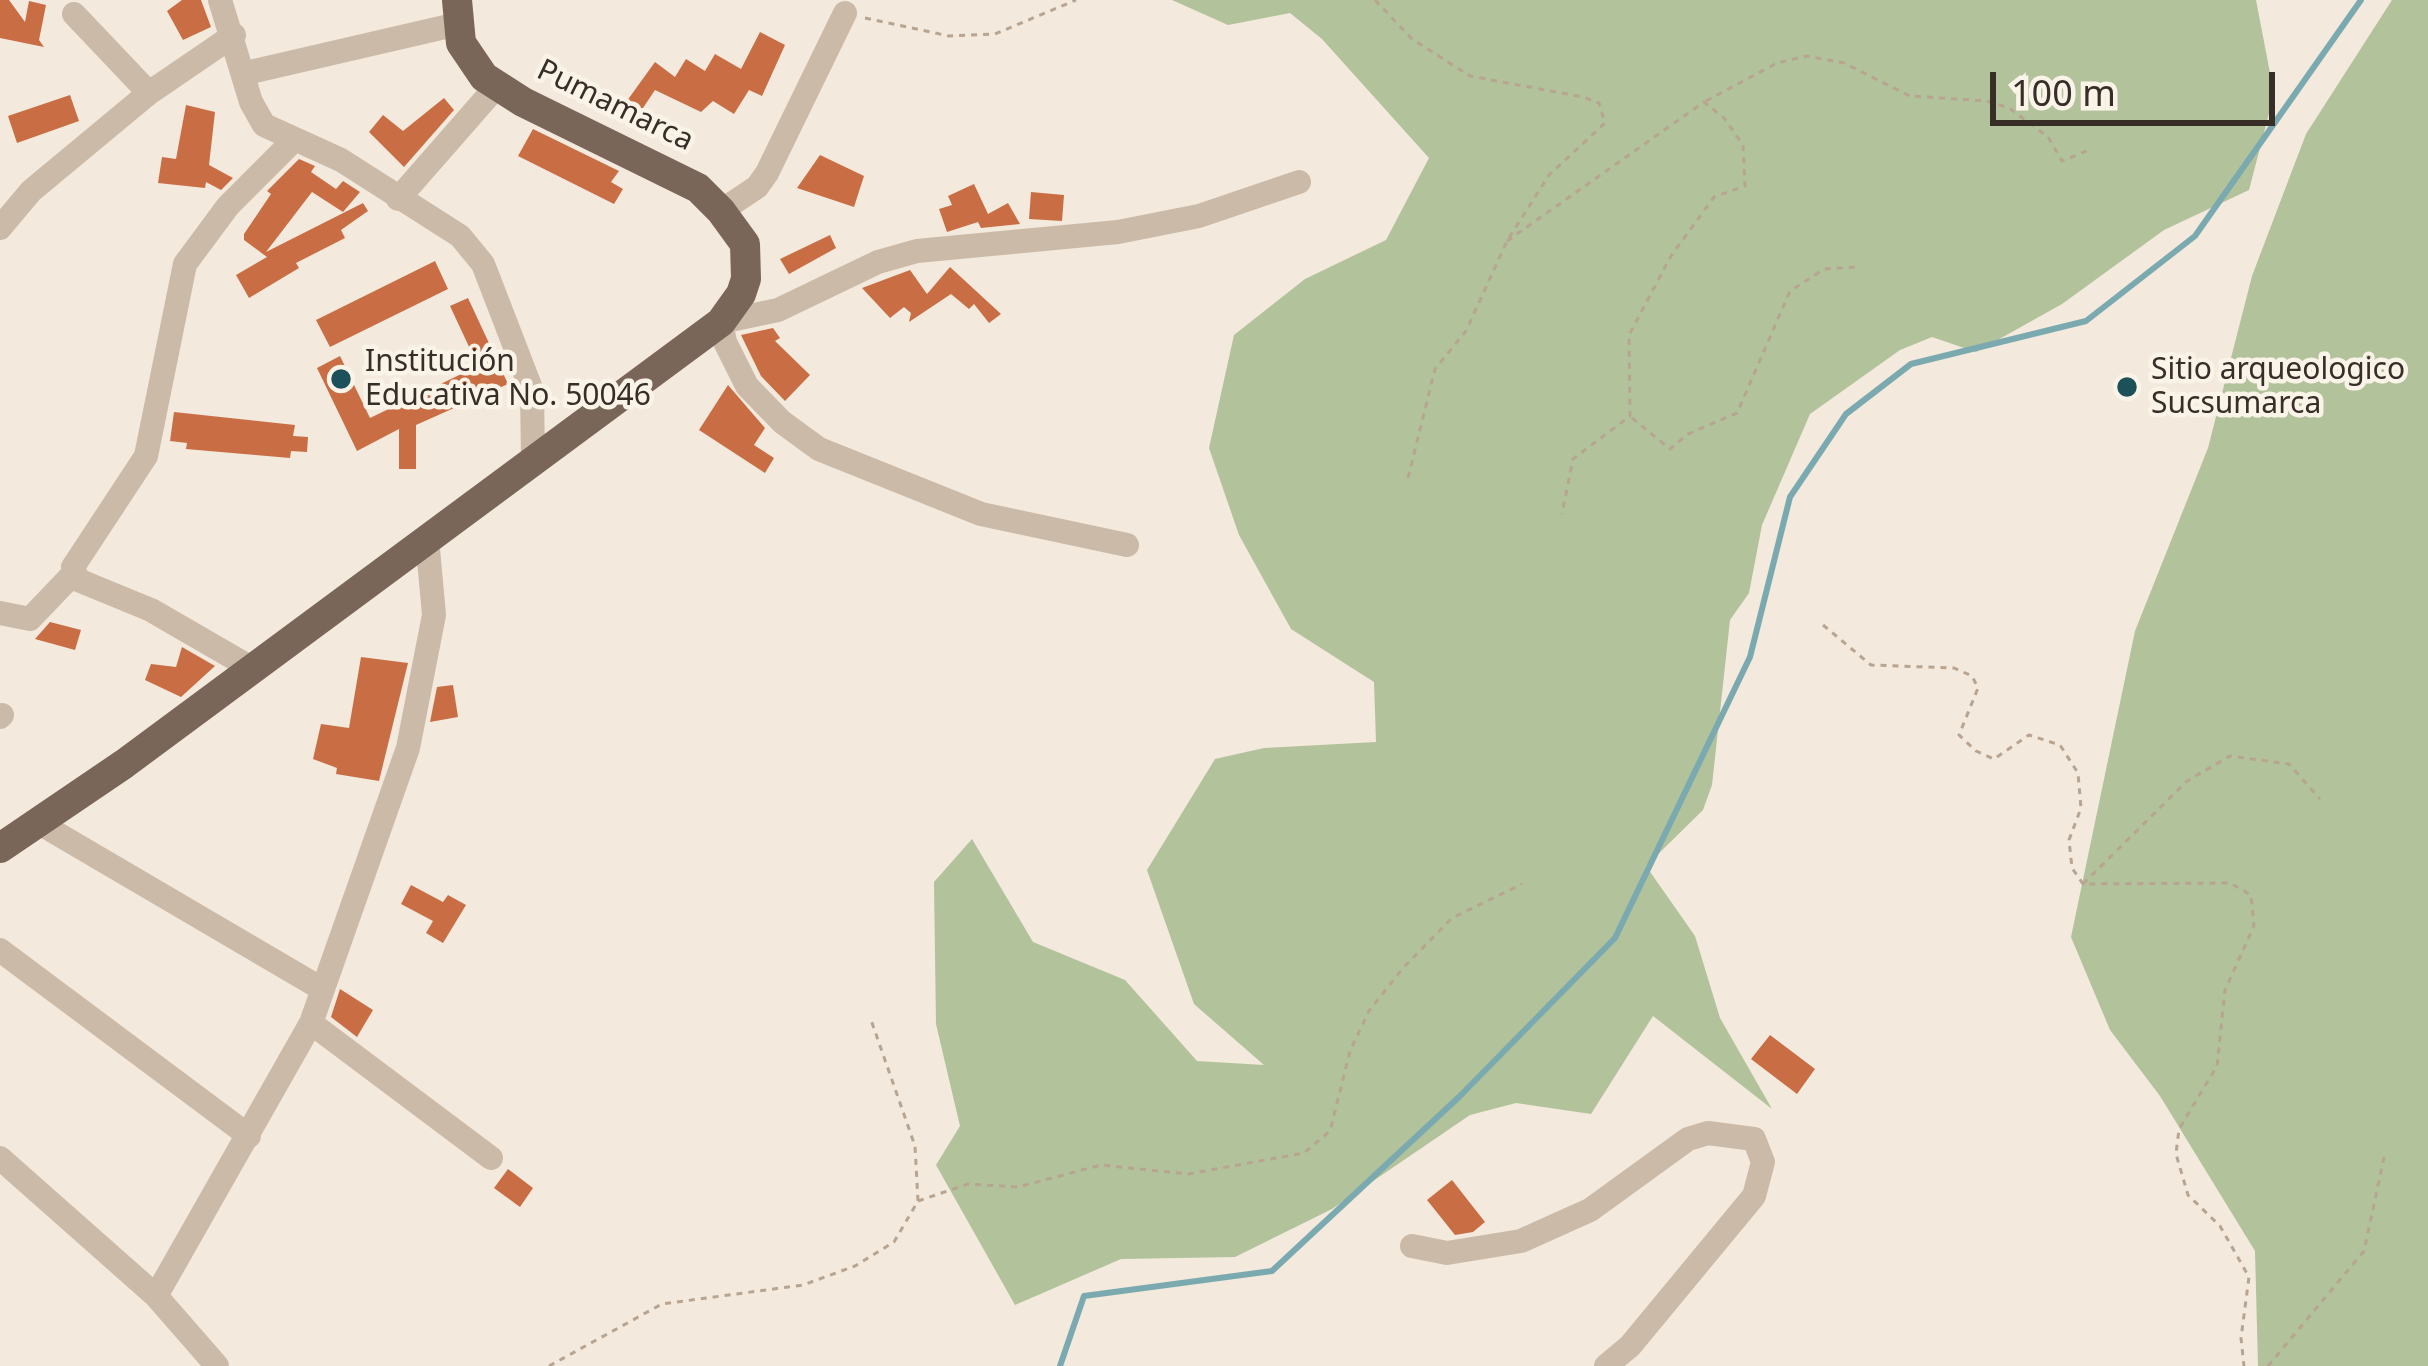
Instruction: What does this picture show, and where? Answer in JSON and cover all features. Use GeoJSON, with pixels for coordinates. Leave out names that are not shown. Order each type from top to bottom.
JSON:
{"type":"FeatureCollection","features":[{"type":"Feature","properties":{"kind":"main road","name":"Pumamarca"},"geometry":{"type":"LineString","coordinates":[[0,848],[253,669],[722,322],[741,294],[748,258],[738,230],[698,188],[496,87],[466,54],[458,12]]}},
{"type":"Feature","properties":{"kind":"street"},"geometry":{"type":"LineString","coordinates":[[220,0],[251,102],[264,125],[292,142],[341,160],[460,236],[483,264],[532,391],[533,461]]}},
{"type":"Feature","properties":{"kind":"street"},"geometry":{"type":"LineString","coordinates":[[246,74],[458,12]]}},
{"type":"Feature","properties":{"kind":"street"},"geometry":{"type":"LineString","coordinates":[[721,211],[757,187],[767,173],[845,13]]}},
{"type":"Feature","properties":{"kind":"street"},"geometry":{"type":"LineString","coordinates":[[74,14],[149,93]]}},
{"type":"Feature","properties":{"kind":"street"},"geometry":{"type":"LineString","coordinates":[[0,228],[31,191],[149,93],[234,35]]}},
{"type":"Feature","properties":{"kind":"street"},"geometry":{"type":"LineString","coordinates":[[398,199],[496,87]]}},
{"type":"Feature","properties":{"kind":"street"},"geometry":{"type":"LineString","coordinates":[[0,613],[30,619],[73,574],[93,532],[146,456],[184,264],[228,206],[292,142]]}},
{"type":"Feature","properties":{"kind":"street"},"geometry":{"type":"LineString","coordinates":[[1127,544],[981,514],[819,449],[747,386],[725,342],[722,322],[778,310],[878,262],[917,251],[1118,232],[1199,216],[1299,182]]}},
{"type":"Feature","properties":{"kind":"street"},"geometry":{"type":"LineString","coordinates":[[156,1296],[311,1023],[408,748],[434,615],[428,538]]}},
{"type":"Feature","properties":{"kind":"street"},"geometry":{"type":"LineString","coordinates":[[73,574],[151,610],[253,669]]}},
{"type":"Feature","properties":{"kind":"street"},"geometry":{"type":"LineString","coordinates":[[39,824],[322,988]]}},
{"type":"Feature","properties":{"kind":"street"},"geometry":{"type":"LineString","coordinates":[[0,950],[249,1136]]}},
{"type":"Feature","properties":{"kind":"street"},"geometry":{"type":"LineString","coordinates":[[311,1023],[491,1158]]}},
{"type":"Feature","properties":{"kind":"street"},"geometry":{"type":"LineString","coordinates":[[1412,1246],[1447,1253],[1521,1241],[1590,1210],[1688,1139],[1708,1132],[1754,1138],[1763,1162],[1754,1196],[1646,1328],[1606,1366]]}},
{"type":"Feature","properties":{"kind":"street"},"geometry":{"type":"LineString","coordinates":[[0,1157],[156,1296],[218,1366]]}},
{"type":"Feature","properties":{"kind":"path"},"geometry":{"type":"LineString","coordinates":[[845,13],[949,36],[994,34],[1076,0]]}},
{"type":"Feature","properties":{"kind":"path"},"geometry":{"type":"LineString","coordinates":[[1375,0],[1412,39],[1469,76],[1600,104],[1605,123],[1549,175],[1507,241],[1466,331],[1436,369],[1408,478]]}},
{"type":"Feature","properties":{"kind":"path"},"geometry":{"type":"LineString","coordinates":[[1507,241],[1704,102],[1777,63],[1807,56],[1844,63],[1910,96],[1988,100],[2009,108],[2048,137],[2062,161],[2089,150]]}},
{"type":"Feature","properties":{"kind":"path"},"geometry":{"type":"LineString","coordinates":[[1704,102],[1724,118],[1742,146],[1744,186],[1714,197],[1671,256],[1629,335],[1630,416],[1670,449],[1688,434],[1737,413],[1790,291],[1824,269],[1858,267]]}},
{"type":"Feature","properties":{"kind":"path"},"geometry":{"type":"LineString","coordinates":[[1562,514],[1573,459],[1630,416]]}},
{"type":"Feature","properties":{"kind":"path"},"geometry":{"type":"LineString","coordinates":[[1823,625],[1870,665],[1954,668],[1972,676],[1978,688],[1958,735],[1976,752],[1994,759],[2029,735],[2060,745],[2078,773],[2081,808],[2069,840],[2072,868],[2084,884]]}},
{"type":"Feature","properties":{"kind":"path"},"geometry":{"type":"LineString","coordinates":[[2084,884],[2187,781],[2230,756],[2289,764],[2320,799]]}},
{"type":"Feature","properties":{"kind":"path"},"geometry":{"type":"LineString","coordinates":[[2084,884],[2230,883],[2251,895],[2257,909],[2219,1010],[2217,1066],[2179,1129],[2176,1154],[2188,1195],[2220,1226],[2249,1277],[2241,1338],[2244,1366]]}},
{"type":"Feature","properties":{"kind":"path"},"geometry":{"type":"LineString","coordinates":[[918,1201],[968,1184],[1018,1187],[1101,1165],[1188,1174],[1304,1153],[1330,1131],[1350,1052],[1369,1011],[1403,968],[1452,919],[1522,884]]}},
{"type":"Feature","properties":{"kind":"path"},"geometry":{"type":"LineString","coordinates":[[549,1366],[662,1304],[802,1286],[855,1266],[895,1241],[918,1201],[915,1146],[869,1017]]}},
{"type":"Feature","properties":{"kind":"path"},"geometry":{"type":"LineString","coordinates":[[2268,1366],[2364,1251],[2385,1154]]}},
{"type":"Feature","properties":{"kind":"green space"},"geometry":{"type":"Polygon","coordinates":[[[1172,0],[2256,0],[2274,94],[2249,190],[2164,230],[2062,304],[1976,352],[1932,337],[1900,350],[1810,414],[1762,525],[1749,593],[1730,620],[1712,785],[1703,810],[1646,866],[1695,936],[1720,1018],[1772,1109],[1653,1016],[1591,1114],[1516,1103],[1470,1115],[1332,1209],[1235,1257],[1121,1259],[1015,1305],[936,1165],[960,1126],[936,1024],[934,882],[972,839],[1033,942],[1125,980],[1197,1061],[1264,1065],[1194,1004],[1147,870],[1215,759],[1264,748],[1376,742],[1374,682],[1291,629],[1239,535],[1209,448],[1234,335],[1305,279],[1386,240],[1429,158],[1322,39],[1290,13],[1228,25],[1172,0]]]}},
{"type":"Feature","properties":{"kind":"green space"},"geometry":{"type":"Polygon","coordinates":[[[2392,0],[2428,0],[2428,1366],[2258,1366],[2255,1251],[2160,1096],[2110,1030],[2071,937],[2135,631],[2208,448],[2252,276],[2306,134],[2392,0]]]}},
{"type":"Feature","properties":{"kind":"building"},"geometry":{"type":"Polygon","coordinates":[[[0,0],[9,0],[25,22],[29,1],[46,5],[39,40],[44,47],[0,38],[0,0]]]}},
{"type":"Feature","properties":{"kind":"building"},"geometry":{"type":"Polygon","coordinates":[[[182,0],[201,0],[211,27],[183,40],[167,11],[182,0]]]}},
{"type":"Feature","properties":{"kind":"building"},"geometry":{"type":"Polygon","coordinates":[[[760,32],[785,45],[762,96],[749,90],[734,114],[713,101],[701,112],[655,90],[631,126],[616,116],[655,62],[675,77],[686,59],[705,71],[715,54],[741,69],[760,32]]]}},
{"type":"Feature","properties":{"kind":"building"},"geometry":{"type":"Polygon","coordinates":[[[70,95],[79,121],[17,143],[8,116],[70,95]]]}},
{"type":"Feature","properties":{"kind":"building"},"geometry":{"type":"Polygon","coordinates":[[[444,98],[454,110],[404,167],[369,132],[383,115],[403,131],[444,98]]]}},
{"type":"Feature","properties":{"kind":"building"},"geometry":{"type":"Polygon","coordinates":[[[186,105],[215,112],[209,165],[233,178],[221,190],[206,182],[205,188],[158,183],[162,157],[176,159],[186,105]]]}},
{"type":"Feature","properties":{"kind":"building"},"geometry":{"type":"Polygon","coordinates":[[[533,129],[619,171],[611,182],[623,189],[614,204],[518,156],[533,129]]]}},
{"type":"Feature","properties":{"kind":"building"},"geometry":{"type":"Polygon","coordinates":[[[820,155],[864,176],[854,207],[797,188],[820,155]]]}},
{"type":"Feature","properties":{"kind":"building"},"geometry":{"type":"Polygon","coordinates":[[[299,159],[315,166],[311,172],[336,189],[343,181],[360,192],[343,212],[312,192],[266,252],[363,203],[368,211],[341,230],[345,238],[296,263],[299,268],[249,298],[236,275],[267,257],[244,240],[244,234],[271,194],[267,191],[299,159]]]}},
{"type":"Feature","properties":{"kind":"building"},"geometry":{"type":"Polygon","coordinates":[[[974,184],[988,214],[1008,203],[1020,224],[981,228],[978,222],[947,232],[939,209],[952,205],[948,196],[974,184]]]}},
{"type":"Feature","properties":{"kind":"building"},"geometry":{"type":"Polygon","coordinates":[[[1031,192],[1064,195],[1062,221],[1029,219],[1031,192]]]}},
{"type":"Feature","properties":{"kind":"building"},"geometry":{"type":"Polygon","coordinates":[[[830,235],[836,248],[789,274],[780,259],[830,235]]]}},
{"type":"Feature","properties":{"kind":"building"},"geometry":{"type":"Polygon","coordinates":[[[435,261],[448,289],[330,347],[316,320],[435,261]]]}},
{"type":"Feature","properties":{"kind":"building"},"geometry":{"type":"Polygon","coordinates":[[[950,267],[1001,314],[989,323],[974,304],[969,309],[951,294],[909,322],[911,313],[904,307],[890,318],[862,288],[910,270],[927,294],[950,267]]]}},
{"type":"Feature","properties":{"kind":"building"},"geometry":{"type":"Polygon","coordinates":[[[468,298],[508,384],[416,425],[416,469],[399,469],[399,429],[357,451],[317,368],[340,356],[370,418],[478,366],[450,306],[468,298]]]}},
{"type":"Feature","properties":{"kind":"building"},"geometry":{"type":"Polygon","coordinates":[[[773,328],[780,338],[775,341],[810,375],[785,401],[761,376],[741,335],[773,328]]]}},
{"type":"Feature","properties":{"kind":"building"},"geometry":{"type":"Polygon","coordinates":[[[728,385],[765,428],[754,445],[774,458],[765,473],[699,430],[728,385]]]}},
{"type":"Feature","properties":{"kind":"building"},"geometry":{"type":"Polygon","coordinates":[[[174,412],[295,425],[293,436],[308,437],[307,452],[291,451],[290,458],[186,449],[187,443],[170,441],[174,412]]]}},
{"type":"Feature","properties":{"kind":"building"},"geometry":{"type":"Polygon","coordinates":[[[50,622],[81,630],[75,650],[35,639],[50,622]]]}},
{"type":"Feature","properties":{"kind":"building"},"geometry":{"type":"Polygon","coordinates":[[[182,647],[215,666],[181,697],[145,680],[151,664],[176,667],[182,647]]]}},
{"type":"Feature","properties":{"kind":"building"},"geometry":{"type":"Polygon","coordinates":[[[361,657],[408,663],[379,781],[336,774],[337,768],[313,759],[321,724],[349,728],[361,657]]]}},
{"type":"Feature","properties":{"kind":"building"},"geometry":{"type":"Polygon","coordinates":[[[453,685],[458,717],[430,722],[437,687],[453,685]]]}},
{"type":"Feature","properties":{"kind":"building"},"geometry":{"type":"Polygon","coordinates":[[[411,885],[443,902],[448,895],[466,905],[443,943],[426,933],[433,921],[401,904],[411,885]]]}},
{"type":"Feature","properties":{"kind":"building"},"geometry":{"type":"Polygon","coordinates":[[[340,989],[373,1010],[357,1037],[331,1017],[340,989]]]}},
{"type":"Feature","properties":{"kind":"building"},"geometry":{"type":"Polygon","coordinates":[[[1770,1035],[1815,1069],[1797,1094],[1751,1059],[1770,1035]]]}},
{"type":"Feature","properties":{"kind":"building"},"geometry":{"type":"Polygon","coordinates":[[[508,1169],[533,1188],[520,1207],[494,1188],[508,1169]]]}},
{"type":"Feature","properties":{"kind":"building"},"geometry":{"type":"Polygon","coordinates":[[[1452,1180],[1485,1222],[1473,1232],[1455,1235],[1427,1200],[1452,1180]]]}},
{"type":"Feature","properties":{"kind":"waterway"},"geometry":{"type":"LineString","coordinates":[[1060,1366],[1084,1296],[1272,1271],[1459,1097],[1615,938],[1750,657],[1790,497],[1846,414],[1911,364],[2086,321],[2195,236],[2361,0]]}},
{"type":"Feature","properties":{"kind":"place","name":"Institución Educativa No. 50046"},"geometry":{"type":"Point","coordinates":[341,379]}},
{"type":"Feature","properties":{"kind":"place","name":"Sitio arqueologico Sucsumarca"},"geometry":{"type":"Point","coordinates":[2127,387]}}]}
